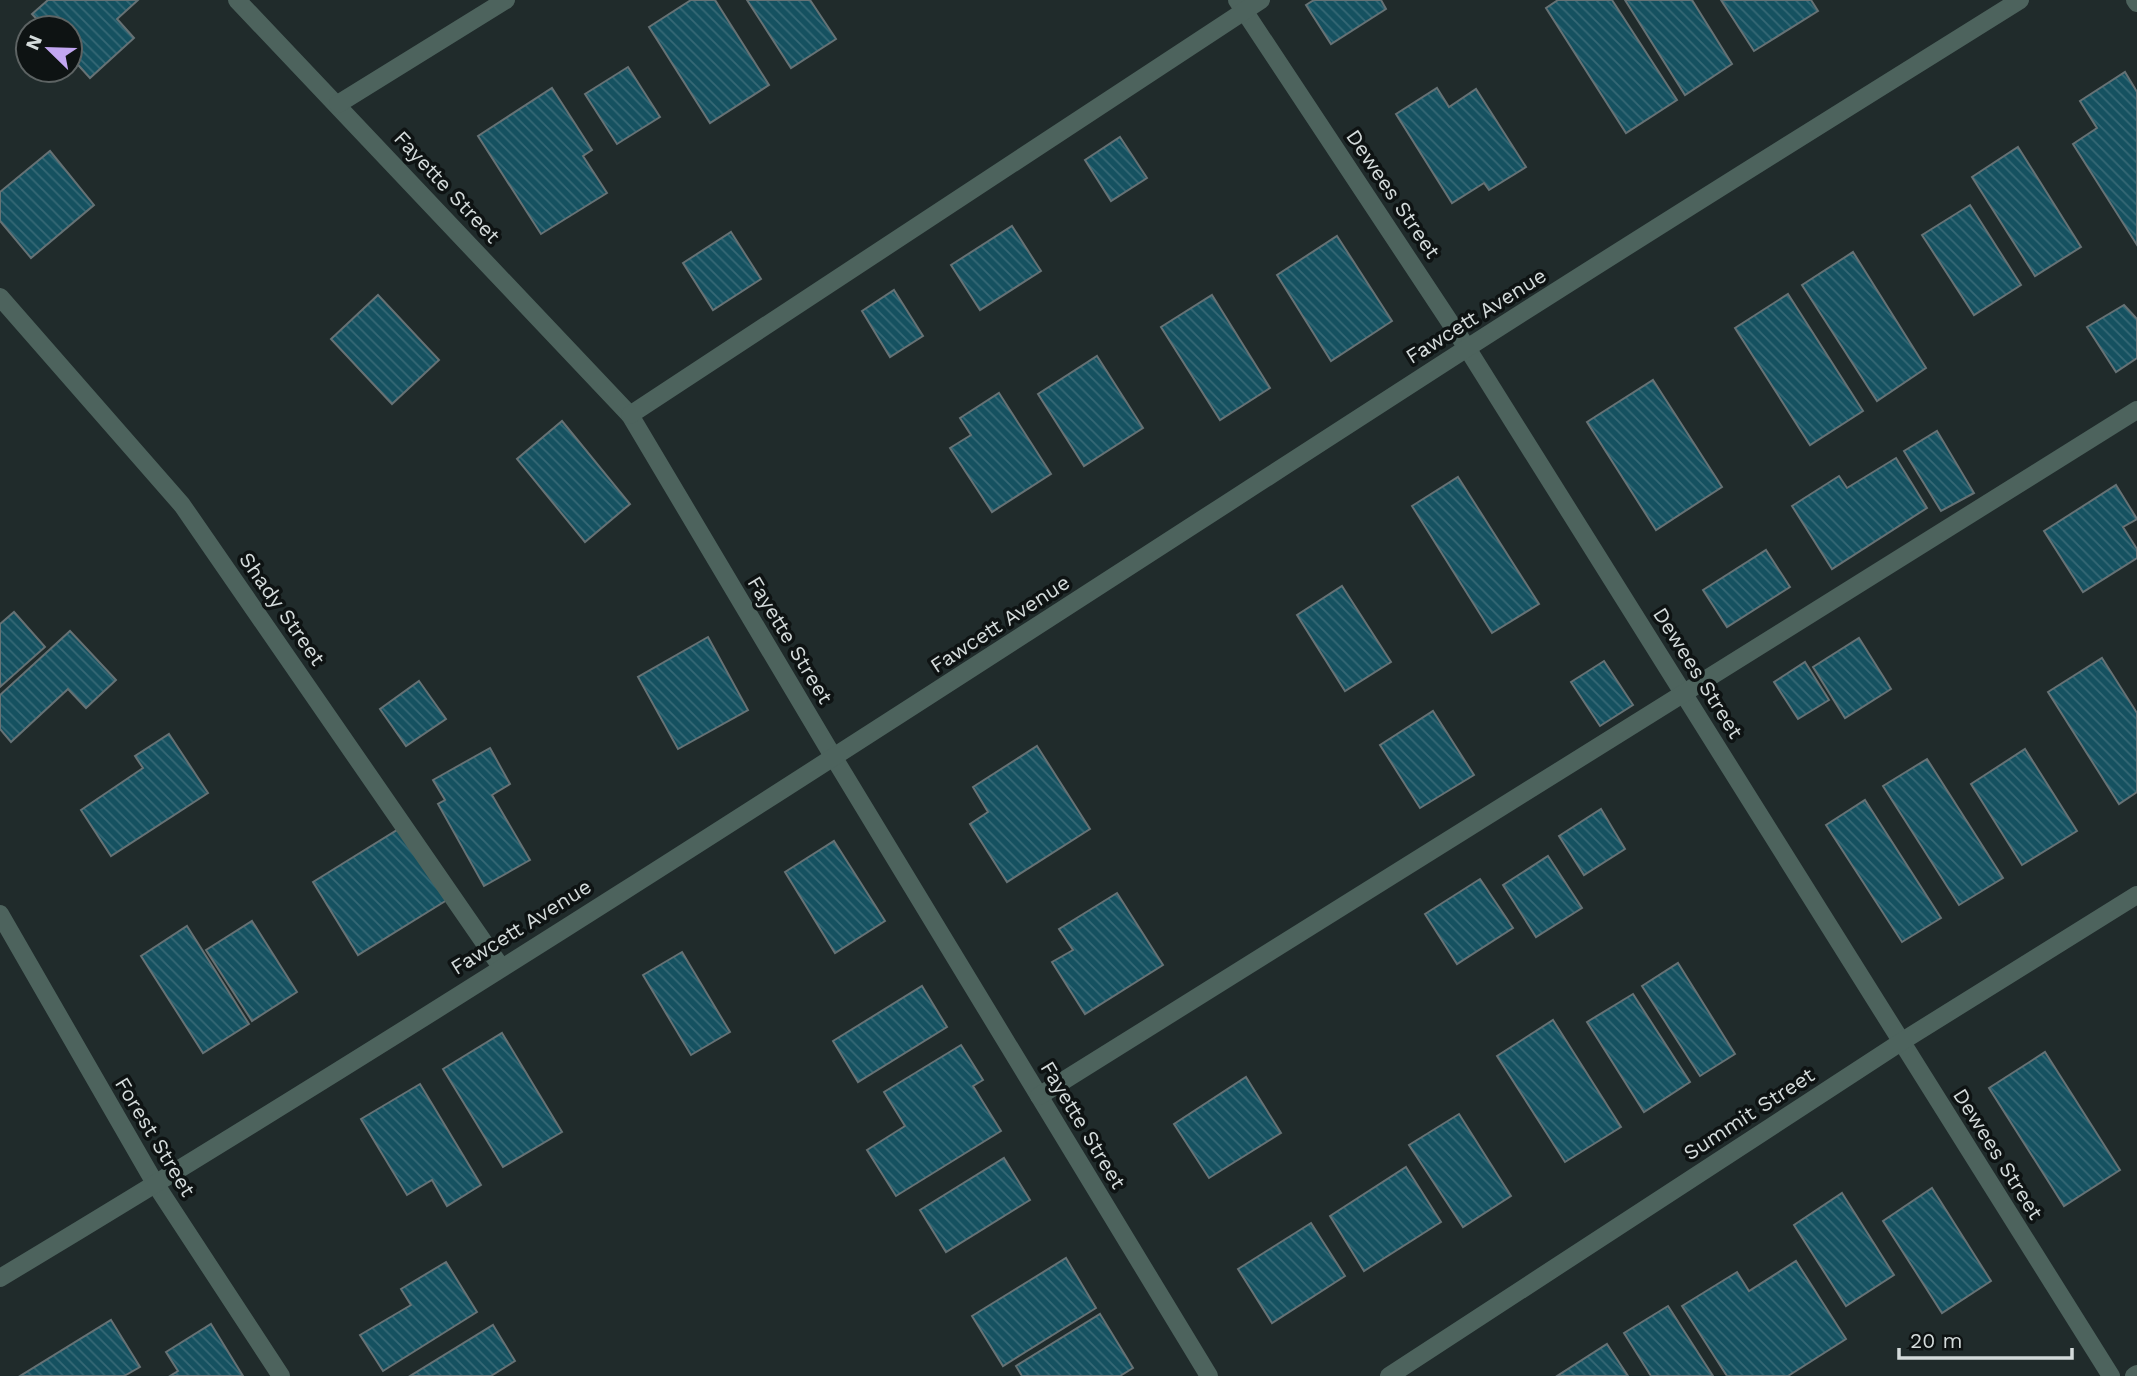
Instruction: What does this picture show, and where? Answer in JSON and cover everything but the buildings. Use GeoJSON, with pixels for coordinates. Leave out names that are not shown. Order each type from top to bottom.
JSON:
{"type":"FeatureCollection","features":[{"type":"Feature","properties":{"kind":"street","name":"Fayette Street"},"geometry":{"type":"LineString","coordinates":[[237,0],[630,415],[834,758],[1209,1376]]}},
{"type":"Feature","properties":{"kind":"street"},"geometry":{"type":"LineString","coordinates":[[338,104],[506,0]]}},
{"type":"Feature","properties":{"kind":"street"},"geometry":{"type":"LineString","coordinates":[[630,415],[1240,5],[1261,0]]}},
{"type":"Feature","properties":{"kind":"street","name":"Fawcett Avenue"},"geometry":{"type":"LineString","coordinates":[[0,1278],[156,1185],[834,758],[1468,348],[2020,0]]}},
{"type":"Feature","properties":{"kind":"street","name":"Dewees Street"},"geometry":{"type":"LineString","coordinates":[[1240,5],[1468,348],[2112,1376]]}},
{"type":"Feature","properties":{"kind":"street","name":"Shady Street"},"geometry":{"type":"LineString","coordinates":[[0,297],[182,505],[501,967]]}},
{"type":"Feature","properties":{"kind":"street"},"geometry":{"type":"LineString","coordinates":[[1039,1096],[2137,410]]}},
{"type":"Feature","properties":{"kind":"street","name":"Summit Street"},"geometry":{"type":"LineString","coordinates":[[1389,1376],[1901,1042],[2137,895]]}},
{"type":"Feature","properties":{"kind":"street","name":"Forest Street"},"geometry":{"type":"LineString","coordinates":[[0,914],[156,1185],[281,1376]]}}]}
